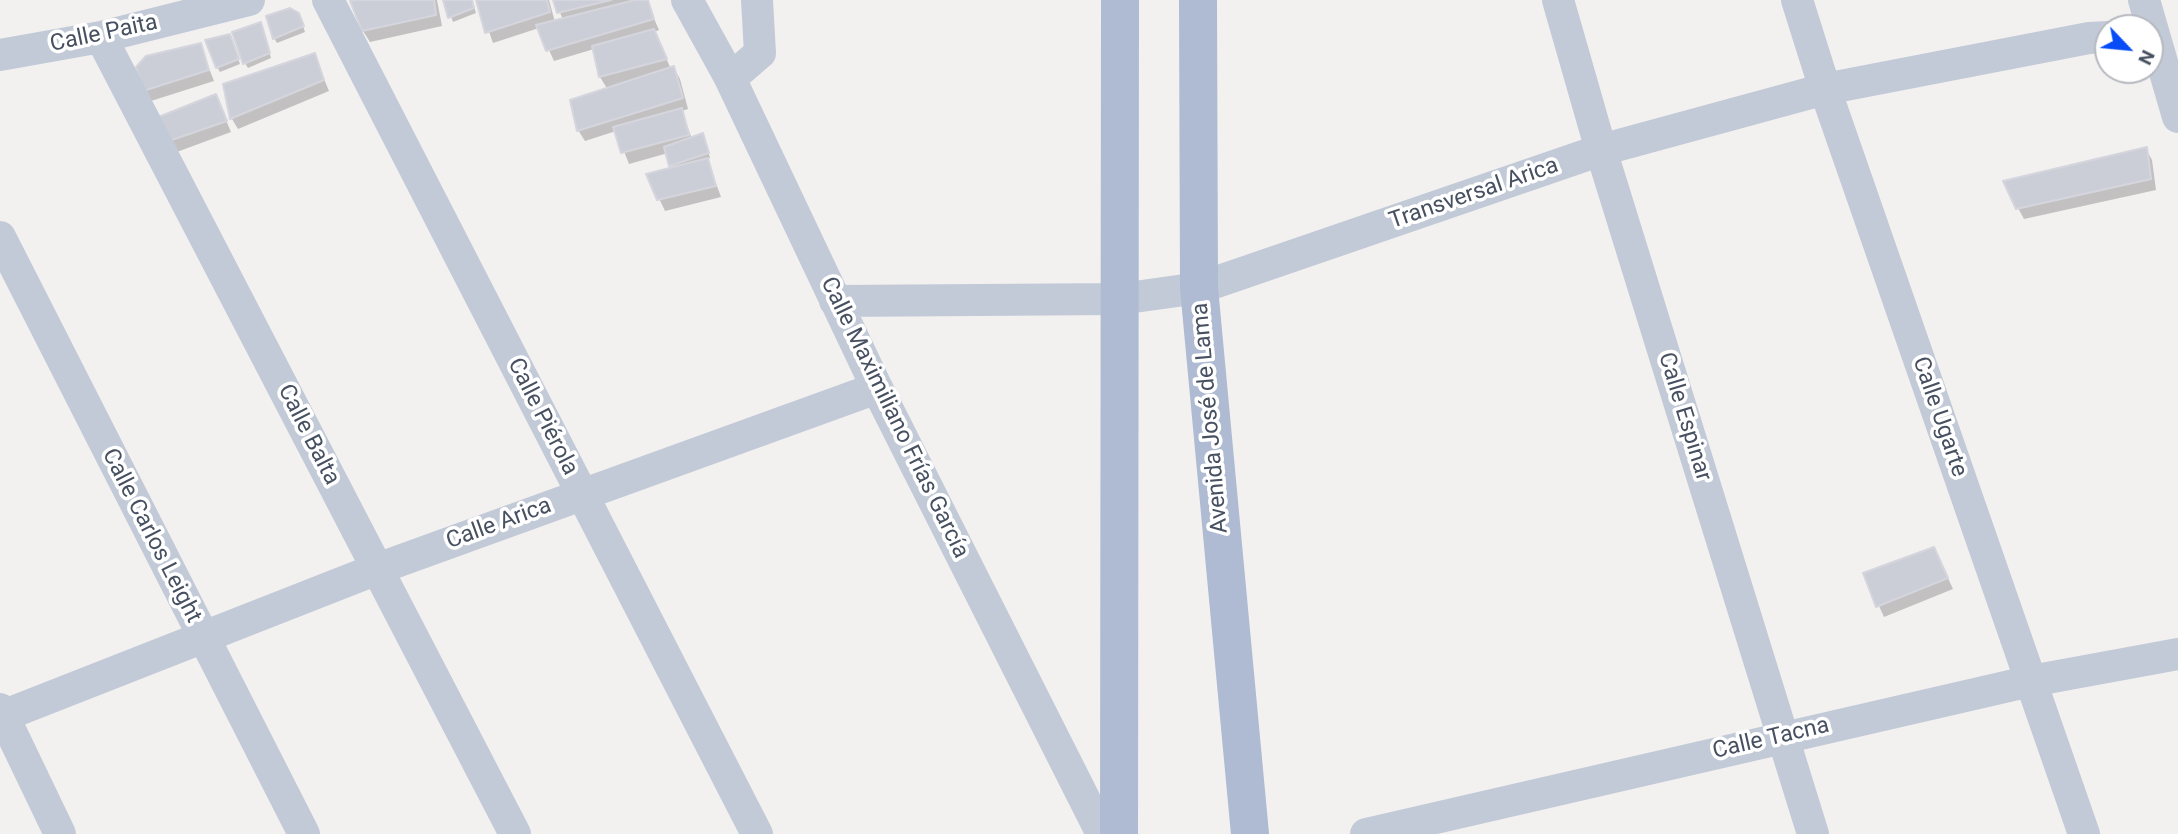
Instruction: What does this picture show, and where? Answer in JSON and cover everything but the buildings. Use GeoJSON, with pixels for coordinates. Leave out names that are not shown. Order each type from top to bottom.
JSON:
{"type":"FeatureCollection","features":[{"type":"Feature","properties":{"kind":"main road"},"geometry":{"type":"LineString","coordinates":[[1119,834],[1120,0]]}},
{"type":"Feature","properties":{"kind":"main road","name":"Avenida José de Lama"},"geometry":{"type":"LineString","coordinates":[[1198,0],[1199,288],[1250,834]]}},
{"type":"Feature","properties":{"kind":"street","name":"Calle Paita"},"geometry":{"type":"LineString","coordinates":[[0,55],[100,37],[249,0]]}},
{"type":"Feature","properties":{"kind":"street","name":"Calle Piérola"},"geometry":{"type":"LineString","coordinates":[[328,0],[757,834]]}},
{"type":"Feature","properties":{"kind":"street","name":"Calle Maximiliano Frías García"},"geometry":{"type":"LineString","coordinates":[[687,0],[729,75],[877,388],[1102,834]]}},
{"type":"Feature","properties":{"kind":"street"},"geometry":{"type":"LineString","coordinates":[[729,75],[738,72],[760,52],[757,0]]}},
{"type":"Feature","properties":{"kind":"street","name":"Calle Espinar"},"geometry":{"type":"LineString","coordinates":[[1558,0],[1601,150],[1813,834]]}},
{"type":"Feature","properties":{"kind":"street","name":"Calle Ugarte"},"geometry":{"type":"LineString","coordinates":[[1797,0],[1825,89],[2084,834]]}},
{"type":"Feature","properties":{"kind":"street","name":"Calle Balta"},"geometry":{"type":"LineString","coordinates":[[100,37],[515,834]]}},
{"type":"Feature","properties":{"kind":"street","name":"Transversal Arica"},"geometry":{"type":"LineString","coordinates":[[835,301],[1120,299],[1199,288],[1601,150],[1825,89],[2094,38]]}},
{"type":"Feature","properties":{"kind":"street"},"geometry":{"type":"LineString","coordinates":[[2164,54],[2178,117]]}},
{"type":"Feature","properties":{"kind":"street","name":"Calle Carlos Leight"},"geometry":{"type":"LineString","coordinates":[[0,237],[304,834]]}},
{"type":"Feature","properties":{"kind":"street","name":"Calle Arica"},"geometry":{"type":"LineString","coordinates":[[1,714],[377,569],[877,388]]}},
{"type":"Feature","properties":{"kind":"street","name":"Calle Tacna"},"geometry":{"type":"LineString","coordinates":[[1366,834],[2031,681],[2178,654]]}},
{"type":"Feature","properties":{"kind":"street"},"geometry":{"type":"LineString","coordinates":[[1,714],[60,834]]}}]}
